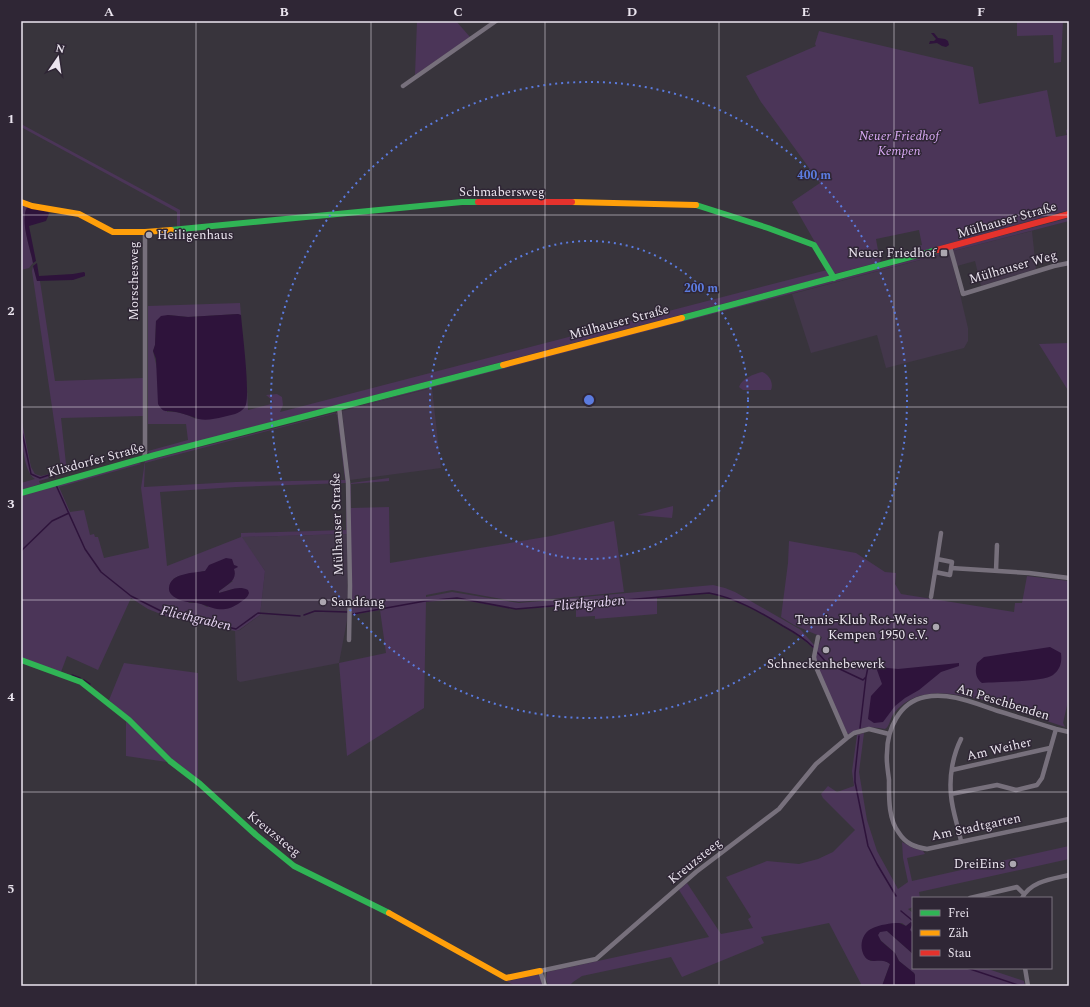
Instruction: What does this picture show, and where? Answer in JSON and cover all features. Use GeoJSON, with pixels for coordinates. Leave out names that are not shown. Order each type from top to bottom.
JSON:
{"type":"FeatureCollection","features":[{"type":"Feature","properties":{"kind":"street"},"geometry":{"type":"LineString","coordinates":[[403,86],[496,21]]}},
{"type":"Feature","properties":{"kind":"street","name":"Schmabersweg"},"geometry":{"type":"LineString","coordinates":[[145,232],[462,202],[515,201],[696,205],[768,228],[814,245],[834,278]]}},
{"type":"Feature","properties":{"kind":"street","name":"Morschesweg"},"geometry":{"type":"LineString","coordinates":[[21,202],[32,206],[79,214],[113,232],[145,232],[144,459]]}},
{"type":"Feature","properties":{"kind":"street","name":"Mülhauser Straße"},"geometry":{"type":"LineString","coordinates":[[177,450],[834,278],[1069,214]]}},
{"type":"Feature","properties":{"kind":"street","name":"Mülhauser Straße"},"geometry":{"type":"LineString","coordinates":[[950,247],[962,294]]}},
{"type":"Feature","properties":{"kind":"street","name":"Mülhauser Weg"},"geometry":{"type":"LineString","coordinates":[[962,294],[1054,266],[1069,263]]}},
{"type":"Feature","properties":{"kind":"street","name":"Mülhauser Straße"},"geometry":{"type":"LineString","coordinates":[[339,407],[348,482],[350,586],[349,640]]}},
{"type":"Feature","properties":{"kind":"street","name":"Klixdorfer Straße"},"geometry":{"type":"LineString","coordinates":[[21,493],[62,480],[177,450]]}},
{"type":"Feature","properties":{"kind":"street"},"geometry":{"type":"LineString","coordinates":[[931,597],[942,533]]}},
{"type":"Feature","properties":{"kind":"street"},"geometry":{"type":"LineString","coordinates":[[996,571],[998,545]]}},
{"type":"Feature","properties":{"kind":"street"},"geometry":{"type":"LineString","coordinates":[[935,572],[950,574],[952,562],[937,560]]}},
{"type":"Feature","properties":{"kind":"street"},"geometry":{"type":"LineString","coordinates":[[951,568],[1029,573],[1069,578]]}},
{"type":"Feature","properties":{"kind":"street"},"geometry":{"type":"LineString","coordinates":[[818,637],[814,657],[816,667],[847,738]]}},
{"type":"Feature","properties":{"kind":"street","name":"Kreuzsteeg"},"geometry":{"type":"LineString","coordinates":[[21,660],[81,682],[129,720],[170,761],[200,784],[256,835],[294,866],[375,905],[506,978],[596,959],[696,872],[779,809],[816,764],[847,738],[854,733],[869,729],[889,734]]}},
{"type":"Feature","properties":{"kind":"street","name":"An Peschbenden"},"geometry":{"type":"LineString","coordinates":[[889,734],[900,712],[907,706],[923,698],[938,696],[962,699],[1069,732]]}},
{"type":"Feature","properties":{"kind":"street","name":"An Peschbenden"},"geometry":{"type":"LineString","coordinates":[[951,794],[998,785],[1016,790],[1037,785],[1042,778],[1056,729]]}},
{"type":"Feature","properties":{"kind":"street","name":"Am Stadtgarten"},"geometry":{"type":"LineString","coordinates":[[889,734],[886,754],[891,811],[898,833],[913,846],[927,849],[1069,819]]}},
{"type":"Feature","properties":{"kind":"street","name":"Am Weiher"},"geometry":{"type":"LineString","coordinates":[[961,739],[955,750],[951,794],[961,841]]}},
{"type":"Feature","properties":{"kind":"street","name":"Am Weiher"},"geometry":{"type":"LineString","coordinates":[[952,770],[1050,748]]}},
{"type":"Feature","properties":{"kind":"street"},"geometry":{"type":"LineString","coordinates":[[975,897],[1017,888],[1023,896],[1036,883],[1069,875]]}},
{"type":"Feature","properties":{"kind":"street"},"geometry":{"type":"LineString","coordinates":[[1025,969],[1028,986]]}},
{"type":"Feature","properties":{"kind":"street"},"geometry":{"type":"LineString","coordinates":[[540,971],[545,986]]}},
{"type":"Feature","properties":{"kind":"shaded area"},"geometry":{"type":"Polygon","coordinates":[[[931,33],[934,33],[938,38],[948,41],[949,45],[946,47],[937,43],[929,44],[930,41],[934,41],[936,39],[931,33]]]}},
{"type":"Feature","properties":{"kind":"shaded area"},"geometry":{"type":"Polygon","coordinates":[[[28,207],[48,212],[49,214],[46,221],[29,226],[36,261],[33,263],[26,236],[25,215],[28,207]]]}},
{"type":"Feature","properties":{"kind":"shaded area"},"geometry":{"type":"Polygon","coordinates":[[[1032,231],[1036,269],[981,286],[975,261],[957,266],[953,251],[1032,231]]]}},
{"type":"Feature","properties":{"kind":"shaded area"},"geometry":{"type":"Polygon","coordinates":[[[950,252],[968,328],[968,341],[964,348],[886,368],[877,335],[811,353],[792,294],[950,252]]]}},
{"type":"Feature","properties":{"kind":"shaded area"},"geometry":{"type":"Polygon","coordinates":[[[37,263],[39,276],[84,272],[85,276],[73,280],[37,281],[33,266],[37,263]]]}},
{"type":"Feature","properties":{"kind":"shaded area"},"geometry":{"type":"Polygon","coordinates":[[[168,315],[188,317],[241,315],[246,363],[247,401],[245,407],[235,414],[208,420],[197,419],[162,409],[158,404],[156,359],[153,351],[155,345],[156,321],[161,316],[168,315]]]}},
{"type":"Feature","properties":{"kind":"shaded area"},"geometry":{"type":"Polygon","coordinates":[[[432,388],[441,468],[350,480],[342,411],[432,388]]]}},
{"type":"Feature","properties":{"kind":"shaded area"},"geometry":{"type":"Polygon","coordinates":[[[347,534],[348,615],[339,663],[240,682],[237,680],[235,631],[240,630],[260,615],[265,571],[241,537],[347,534]]]}},
{"type":"Feature","properties":{"kind":"shaded area"},"geometry":{"type":"Polygon","coordinates":[[[226,558],[232,559],[234,565],[238,567],[234,569],[235,573],[233,579],[219,591],[219,593],[237,588],[248,590],[249,593],[247,597],[238,604],[224,609],[215,609],[199,603],[183,601],[171,595],[169,588],[173,579],[189,573],[205,571],[209,565],[226,558]]]}},
{"type":"Feature","properties":{"kind":"shaded area"},"geometry":{"type":"Polygon","coordinates":[[[1050,647],[1061,653],[1061,659],[1058,670],[1053,675],[1048,677],[1008,682],[982,683],[977,676],[977,663],[984,657],[1050,647]]]}},
{"type":"Feature","properties":{"kind":"shaded area"},"geometry":{"type":"Polygon","coordinates":[[[959,663],[959,666],[941,672],[919,690],[905,698],[895,706],[883,722],[874,723],[868,719],[871,696],[882,684],[877,670],[878,667],[898,669],[959,663]]]}},
{"type":"Feature","properties":{"kind":"shaded area"},"geometry":{"type":"Polygon","coordinates":[[[912,922],[910,930],[912,932],[912,953],[887,931],[880,932],[878,935],[881,941],[895,953],[899,961],[914,973],[915,986],[882,986],[890,964],[883,961],[867,959],[863,953],[862,940],[869,930],[878,926],[898,923],[906,926],[912,922]]]}},
{"type":"Feature","properties":{"kind":"green space"},"geometry":{"type":"Polygon","coordinates":[[[417,21],[456,21],[470,37],[415,75],[417,21]]]}},
{"type":"Feature","properties":{"kind":"green space"},"geometry":{"type":"Polygon","coordinates":[[[1017,21],[1063,21],[1061,62],[1054,63],[1053,35],[1017,36],[1017,21]]]}},
{"type":"Feature","properties":{"kind":"green space","name":"Neuer Friedhof Kempen"},"geometry":{"type":"Polygon","coordinates":[[[819,31],[973,67],[979,104],[1047,90],[1056,137],[1067,135],[1066,130],[1069,129],[1069,210],[922,251],[918,246],[922,245],[919,230],[876,239],[879,256],[882,256],[880,262],[834,274],[792,202],[820,183],[761,102],[746,76],[816,46],[815,44],[819,31]]]}},
{"type":"Feature","properties":{"kind":"green space"},"geometry":{"type":"Polygon","coordinates":[[[21,124],[180,210],[180,228],[177,228],[177,212],[21,127],[21,124]]]}},
{"type":"Feature","properties":{"kind":"green space"},"geometry":{"type":"Polygon","coordinates":[[[21,205],[28,207],[25,226],[33,263],[29,268],[21,270],[21,205]]]}},
{"type":"Feature","properties":{"kind":"green space"},"geometry":{"type":"Polygon","coordinates":[[[1069,218],[1069,221],[953,251],[955,248],[1069,218]]]}},
{"type":"Feature","properties":{"kind":"green space"},"geometry":{"type":"Polygon","coordinates":[[[943,252],[946,253],[342,411],[442,383],[943,252]]]}},
{"type":"Feature","properties":{"kind":"green space"},"geometry":{"type":"Polygon","coordinates":[[[33,266],[37,281],[40,281],[55,381],[143,378],[143,416],[61,418],[67,473],[62,475],[32,271],[33,266]]]}},
{"type":"Feature","properties":{"kind":"green space"},"geometry":{"type":"Polygon","coordinates":[[[827,270],[829,276],[150,454],[148,451],[188,440],[186,424],[148,424],[148,306],[240,303],[241,315],[188,317],[168,315],[156,321],[155,345],[153,351],[167,412],[182,413],[196,419],[246,404],[247,389],[248,410],[271,404],[273,401],[266,395],[277,394],[282,397],[283,405],[280,412],[827,270]]]}},
{"type":"Feature","properties":{"kind":"green space"},"geometry":{"type":"Polygon","coordinates":[[[1069,343],[1069,392],[1039,344],[1069,343]]]}},
{"type":"Feature","properties":{"kind":"green space"},"geometry":{"type":"Polygon","coordinates":[[[762,372],[765,373],[770,379],[772,385],[771,390],[743,390],[739,387],[745,379],[762,372]]]}},
{"type":"Feature","properties":{"kind":"green space"},"geometry":{"type":"Polygon","coordinates":[[[335,413],[145,463],[144,487],[235,482],[345,480],[337,415],[339,417],[347,483],[347,534],[242,537],[265,571],[260,615],[239,630],[235,631],[168,617],[148,609],[131,598],[98,670],[67,656],[61,672],[21,658],[21,496],[58,484],[139,463],[141,464],[59,487],[70,512],[84,510],[90,535],[94,534],[95,537],[98,537],[104,558],[149,548],[141,488],[145,461],[335,413]],[[346,483],[236,487],[160,492],[167,566],[241,537],[241,533],[346,530],[346,483]],[[205,571],[179,576],[173,579],[189,603],[200,603],[207,607],[246,589],[233,589],[219,593],[219,591],[233,581],[205,571]]]}},
{"type":"Feature","properties":{"kind":"green space"},"geometry":{"type":"Polygon","coordinates":[[[21,417],[31,467],[35,474],[41,476],[53,473],[56,476],[39,481],[40,484],[21,490],[21,483],[35,479],[27,468],[25,460],[22,441],[21,417]]]}},
{"type":"Feature","properties":{"kind":"green space"},"geometry":{"type":"Polygon","coordinates":[[[389,478],[389,481],[351,484],[351,508],[389,507],[390,563],[551,536],[614,521],[624,592],[519,602],[452,590],[426,595],[426,597],[452,592],[519,603],[713,585],[735,592],[801,630],[815,646],[814,649],[805,641],[764,615],[733,600],[709,594],[657,598],[657,614],[595,619],[595,616],[576,617],[576,605],[514,609],[457,599],[426,602],[424,708],[347,756],[339,663],[386,653],[380,610],[352,615],[349,487],[351,483],[389,478]]]}},
{"type":"Feature","properties":{"kind":"green space"},"geometry":{"type":"Polygon","coordinates":[[[673,506],[672,518],[637,515],[673,506]]]}},
{"type":"Feature","properties":{"kind":"green space"},"geometry":{"type":"Polygon","coordinates":[[[789,541],[856,553],[885,572],[896,573],[895,584],[901,594],[1014,612],[1015,603],[1022,603],[1027,576],[1069,581],[1069,702],[1068,701],[1063,723],[1065,727],[977,698],[943,693],[921,695],[911,699],[894,713],[885,729],[867,727],[858,729],[849,734],[847,733],[817,666],[815,654],[822,637],[794,625],[781,617],[788,563],[789,541]]]}},
{"type":"Feature","properties":{"kind":"green space"},"geometry":{"type":"Polygon","coordinates":[[[124,663],[198,673],[198,779],[171,758],[109,700],[124,663]]]}},
{"type":"Feature","properties":{"kind":"green space"},"geometry":{"type":"Polygon","coordinates":[[[126,720],[167,762],[126,756],[126,720]]]}},
{"type":"Feature","properties":{"kind":"green space"},"geometry":{"type":"Polygon","coordinates":[[[864,733],[859,772],[867,820],[877,851],[898,889],[908,882],[903,858],[902,842],[923,851],[925,854],[907,858],[912,881],[1069,846],[1069,859],[919,892],[920,897],[912,897],[912,907],[908,909],[912,912],[912,932],[909,930],[911,922],[906,926],[902,923],[873,928],[870,961],[878,960],[888,962],[890,964],[882,986],[860,986],[861,984],[829,923],[761,937],[764,943],[682,977],[671,957],[582,976],[569,986],[548,986],[546,979],[547,972],[709,937],[679,890],[687,883],[721,934],[753,928],[748,919],[751,917],[726,877],[767,861],[799,864],[818,859],[833,852],[855,830],[823,798],[821,794],[828,786],[837,792],[854,786],[852,771],[857,735],[864,733]]]}},
{"type":"Feature","properties":{"kind":"green space"},"geometry":{"type":"Polygon","coordinates":[[[887,931],[912,953],[912,969],[988,969],[1024,981],[1025,986],[915,986],[914,973],[899,961],[895,953],[878,938],[879,932],[887,931]]]}},
{"type":"Feature","properties":{"kind":"green space"},"geometry":{"type":"Polygon","coordinates":[[[538,974],[544,986],[515,986],[500,978],[509,981],[538,974]]]}},
{"type":"Feature","properties":{"kind":"waterway"},"geometry":{"type":"LineString","coordinates":[[21,427],[31,474],[40,478],[52,474],[54,477]]}},
{"type":"Feature","properties":{"kind":"waterway","name":"Fliethgraben"},"geometry":{"type":"LineString","coordinates":[[56,485],[85,549],[101,572],[131,596],[163,612],[236,629],[258,613],[300,616]]}},
{"type":"Feature","properties":{"kind":"waterway"},"geometry":{"type":"LineString","coordinates":[[21,551],[52,521],[69,513]]}},
{"type":"Feature","properties":{"kind":"waterway","name":"Fliethgraben"},"geometry":{"type":"LineString","coordinates":[[353,614],[425,601],[457,598],[516,609],[709,593],[729,598],[757,611],[795,633],[813,647]]}},
{"type":"Feature","properties":{"kind":"waterway","name":"Fliethgraben"},"geometry":{"type":"LineString","coordinates":[[304,615],[315,611],[347,612]]}},
{"type":"Feature","properties":{"kind":"waterway","name":"Fliethgraben"},"geometry":{"type":"LineString","coordinates":[[817,652],[827,663],[863,680],[866,677],[860,728]]}},
{"type":"Feature","properties":{"kind":"waterway"},"geometry":{"type":"LineString","coordinates":[[846,663],[868,667],[866,677]]}},
{"type":"Feature","properties":{"kind":"waterway"},"geometry":{"type":"LineString","coordinates":[[72,675],[80,678]]}},
{"type":"Feature","properties":{"kind":"waterway"},"geometry":{"type":"LineString","coordinates":[[84,680],[90,684]]}},
{"type":"Feature","properties":{"kind":"waterway","name":"Fliethgraben"},"geometry":{"type":"LineString","coordinates":[[859,736],[855,782],[868,846],[896,896]]}},
{"type":"Feature","properties":{"kind":"waterway","name":"Fliethgraben"},"geometry":{"type":"LineString","coordinates":[[901,911],[912,920]]}},
{"type":"Feature","properties":{"kind":"waterway","name":"Fliethgraben"},"geometry":{"type":"LineString","coordinates":[[970,969],[1021,986]]}},
{"type":"Feature","properties":{"kind":"traffic: fast"},"geometry":{"type":"LineString","coordinates":[[171,230],[462,202],[478,202]]}},
{"type":"Feature","properties":{"kind":"traffic: fast"},"geometry":{"type":"LineString","coordinates":[[696,205],[768,228],[814,245],[834,278]]}},
{"type":"Feature","properties":{"kind":"traffic: fast"},"geometry":{"type":"LineString","coordinates":[[682,318],[937,250]]}},
{"type":"Feature","properties":{"kind":"traffic: fast"},"geometry":{"type":"LineString","coordinates":[[21,493],[155,455],[503,365]]}},
{"type":"Feature","properties":{"kind":"traffic: fast"},"geometry":{"type":"LineString","coordinates":[[21,660],[81,682],[129,720],[170,761],[200,784],[256,835],[294,866],[389,913]]}},
{"type":"Feature","properties":{"kind":"traffic: slow"},"geometry":{"type":"LineString","coordinates":[[21,202],[32,206],[79,214],[113,232],[171,230]]}},
{"type":"Feature","properties":{"kind":"traffic: slow"},"geometry":{"type":"LineString","coordinates":[[572,202],[696,205]]}},
{"type":"Feature","properties":{"kind":"traffic: slow"},"geometry":{"type":"LineString","coordinates":[[503,365],[682,318]]}},
{"type":"Feature","properties":{"kind":"traffic: slow"},"geometry":{"type":"LineString","coordinates":[[389,913],[506,978],[540,971]]}},
{"type":"Feature","properties":{"kind":"traffic: jam"},"geometry":{"type":"LineString","coordinates":[[478,202],[572,202]]}},
{"type":"Feature","properties":{"kind":"traffic: jam"},"geometry":{"type":"LineString","coordinates":[[937,250],[1069,214]]}},
{"type":"Feature","properties":{"kind":"place","name":"Heiligenhaus"},"geometry":{"type":"Point","coordinates":[149,235]}},
{"type":"Feature","properties":{"kind":"place","name":"Neuer Friedhof"},"geometry":{"type":"Point","coordinates":[944,253]}},
{"type":"Feature","properties":{"kind":"place","name":"Sandfang"},"geometry":{"type":"Point","coordinates":[323,602]}},
{"type":"Feature","properties":{"kind":"place","name":"Tennis-Klub Rot-Weiss Kempen 1950 e.V."},"geometry":{"type":"Point","coordinates":[936,627]}},
{"type":"Feature","properties":{"kind":"place","name":"Schneckenhebewerk"},"geometry":{"type":"Point","coordinates":[826,650]}},
{"type":"Feature","properties":{"kind":"place","name":"DreiEins"},"geometry":{"type":"Point","coordinates":[1013,864]}}]}
